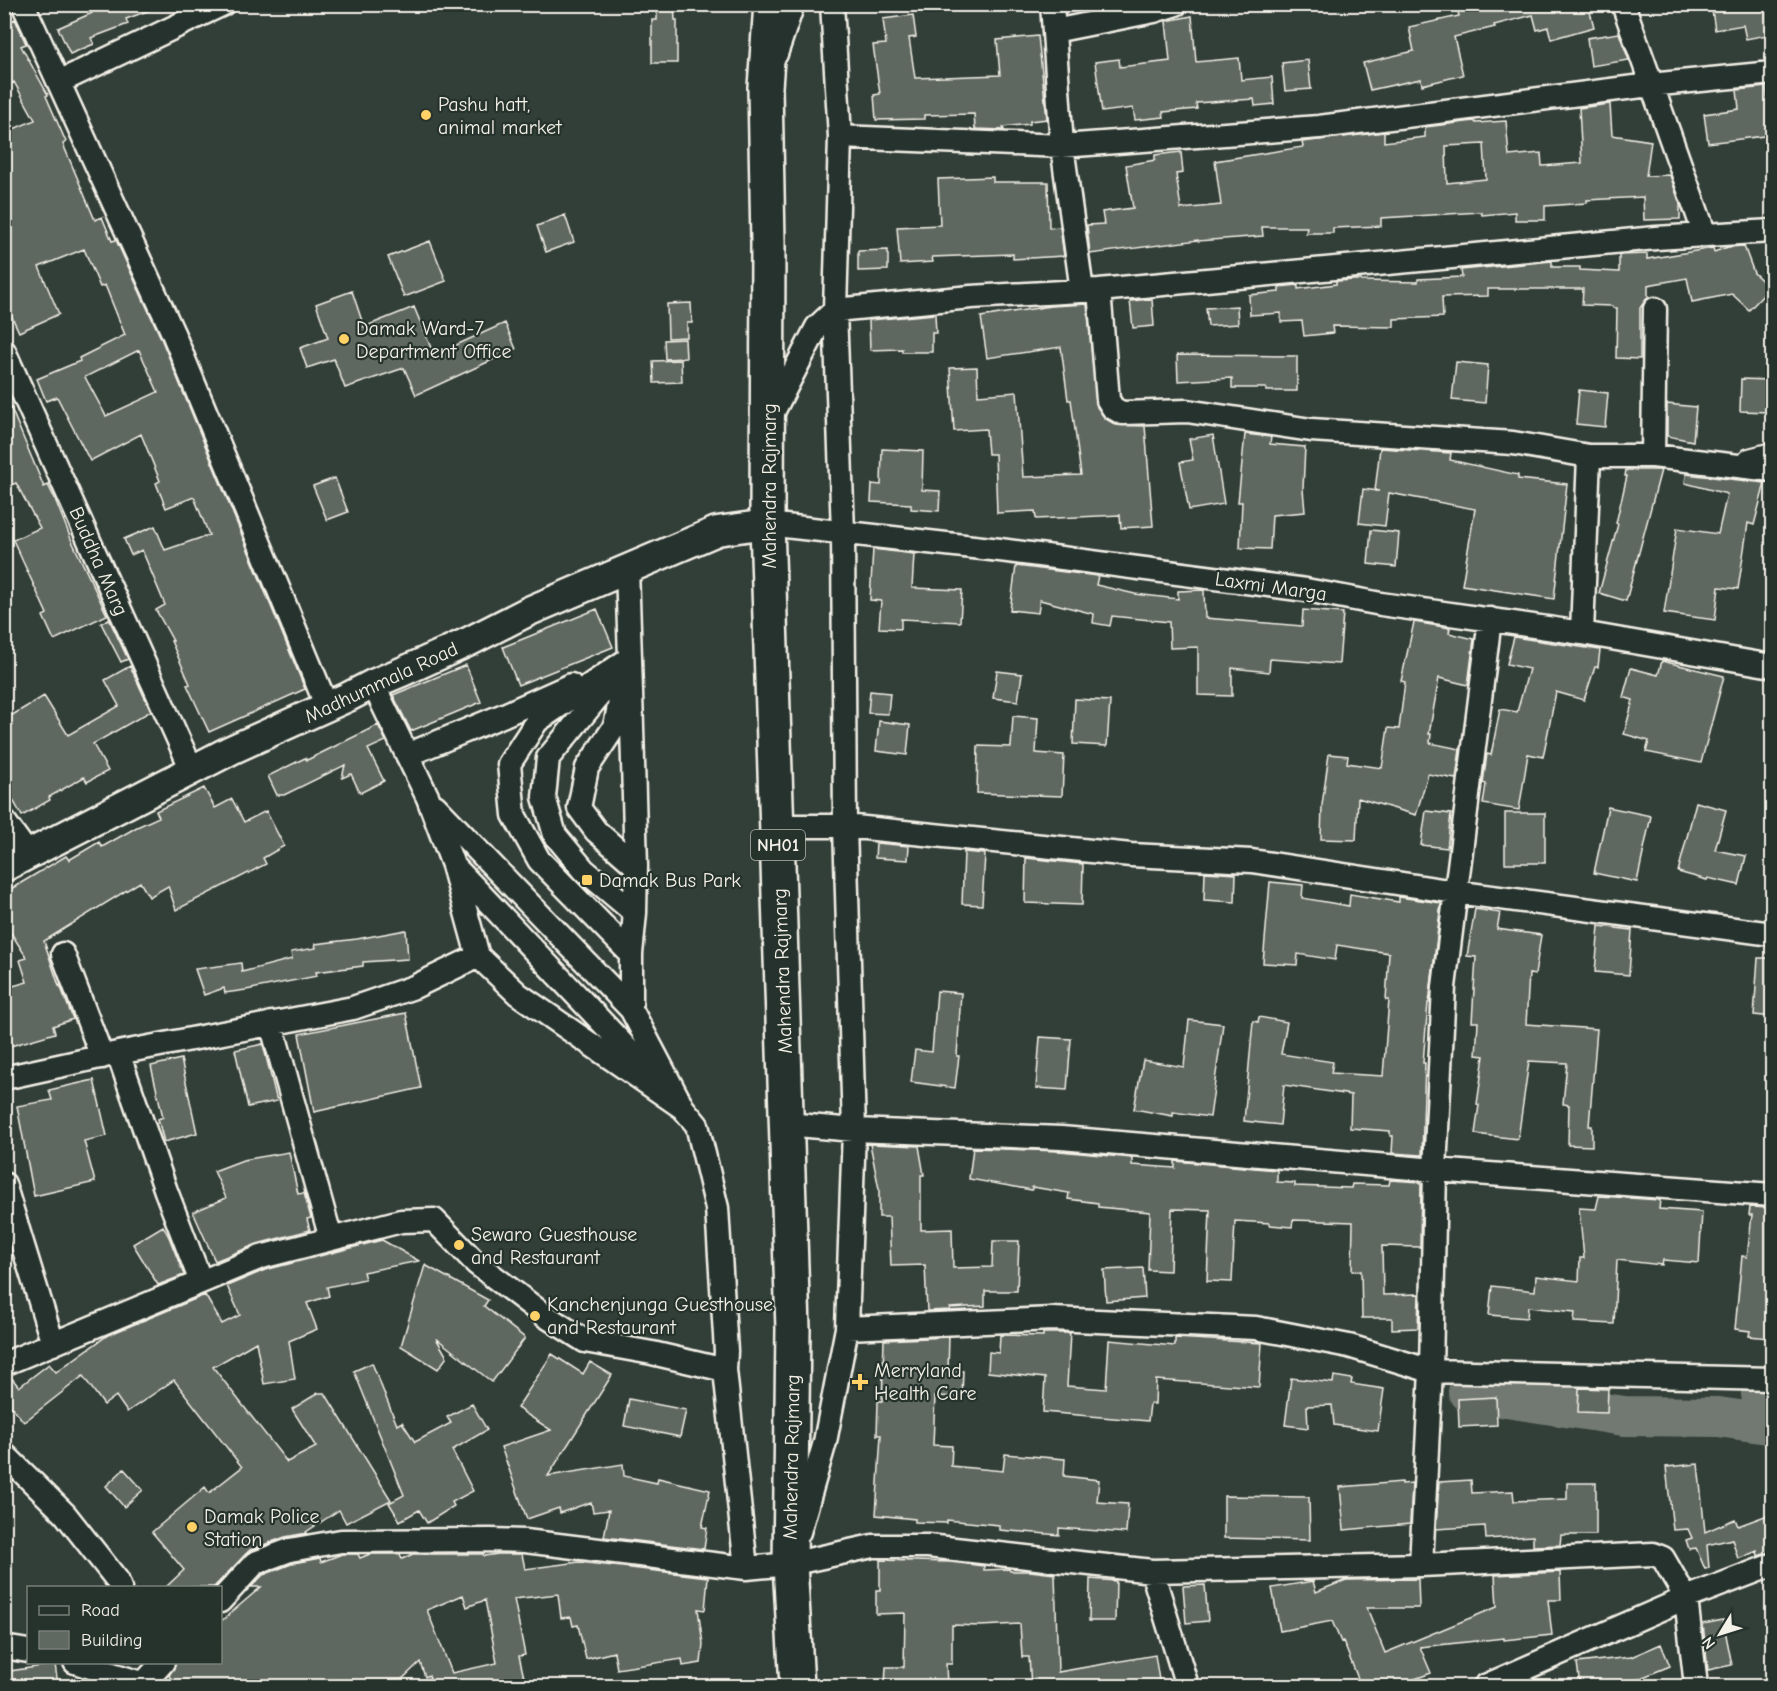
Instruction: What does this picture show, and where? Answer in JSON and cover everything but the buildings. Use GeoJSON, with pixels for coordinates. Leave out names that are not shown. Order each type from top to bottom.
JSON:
{"type":"FeatureCollection","features":[{"type":"Feature","properties":{"kind":"highway","name":"Mahendra Rajmarg"},"geometry":{"type":"LineString","coordinates":[[777,5],[765,87],[767,524],[793,1329],[790,1564],[797,1686]]}},
{"type":"Feature","properties":{"kind":"street"},"geometry":{"type":"LineString","coordinates":[[23,4],[173,333],[327,707]]}},
{"type":"Feature","properties":{"kind":"street"},"geometry":{"type":"LineString","coordinates":[[59,82],[223,4]]}},
{"type":"Feature","properties":{"kind":"street"},"geometry":{"type":"LineString","coordinates":[[790,1564],[825,1442],[848,1328],[854,1130],[845,826],[843,532],[835,310],[840,136],[832,4]]}},
{"type":"Feature","properties":{"kind":"street"},"geometry":{"type":"LineString","coordinates":[[1052,4],[1062,146],[1090,290],[1108,400],[1113,408],[1122,413],[1186,411],[1311,430],[1513,443],[1589,456],[1653,456],[1773,470]]}},
{"type":"Feature","properties":{"kind":"street"},"geometry":{"type":"LineString","coordinates":[[1054,31],[1154,11],[1176,4]]}},
{"type":"Feature","properties":{"kind":"street"},"geometry":{"type":"LineString","coordinates":[[1623,4],[1705,235]]}},
{"type":"Feature","properties":{"kind":"street"},"geometry":{"type":"LineString","coordinates":[[840,136],[1062,146],[1319,127],[1650,85],[1773,73]]}},
{"type":"Feature","properties":{"kind":"street"},"geometry":{"type":"LineString","coordinates":[[768,421],[817,327],[835,310],[971,297],[1090,290],[1533,248],[1773,231]]}},
{"type":"Feature","properties":{"kind":"street"},"geometry":{"type":"LineString","coordinates":[[1653,456],[1655,309]]}},
{"type":"Feature","properties":{"kind":"street","name":"Buddha Marg"},"geometry":{"type":"LineString","coordinates":[[4,351],[192,770]]}},
{"type":"Feature","properties":{"kind":"street"},"geometry":{"type":"LineString","coordinates":[[1740,467],[1749,458],[1773,452]]}},
{"type":"Feature","properties":{"kind":"street"},"geometry":{"type":"LineString","coordinates":[[1582,633],[1589,456]]}},
{"type":"Feature","properties":{"kind":"street","name":"Madhummala Road"},"geometry":{"type":"LineString","coordinates":[[16,860],[192,770],[373,684],[470,641],[529,611],[717,531],[767,524]]}},
{"type":"Feature","properties":{"kind":"street","name":"Laxmi Marga"},"geometry":{"type":"LineString","coordinates":[[767,524],[1000,550],[1294,589],[1582,633],[1773,666]]}},
{"type":"Feature","properties":{"kind":"street"},"geometry":{"type":"LineString","coordinates":[[627,569],[636,866],[631,954],[631,1008]]}},
{"type":"Feature","properties":{"kind":"street"},"geometry":{"type":"LineString","coordinates":[[1421,1565],[1431,1371],[1435,1170],[1444,987],[1490,619]]}},
{"type":"Feature","properties":{"kind":"street"},"geometry":{"type":"LineString","coordinates":[[407,754],[504,715],[630,658]]}},
{"type":"Feature","properties":{"kind":"street"},"geometry":{"type":"LineString","coordinates":[[630,658],[615,726],[587,768],[579,808],[596,831],[636,866]]}},
{"type":"Feature","properties":{"kind":"street"},"geometry":{"type":"LineString","coordinates":[[630,658],[548,758],[544,796],[555,835],[585,870],[635,914]]}},
{"type":"Feature","properties":{"kind":"street"},"geometry":{"type":"LineString","coordinates":[[630,658],[537,721],[509,764],[514,815],[538,860],[631,954]]}},
{"type":"Feature","properties":{"kind":"street"},"geometry":{"type":"LineString","coordinates":[[373,684],[428,798],[453,865],[478,956],[518,994],[683,1108]]}},
{"type":"Feature","properties":{"kind":"street"},"geometry":{"type":"LineString","coordinates":[[428,798],[631,1008],[683,1108]]}},
{"type":"Feature","properties":{"kind":"street"},"geometry":{"type":"LineString","coordinates":[[4,821],[16,860]]}},
{"type":"Feature","properties":{"kind":"street"},"geometry":{"type":"LineString","coordinates":[[778,826],[845,826],[1131,855],[1252,861],[1455,892],[1773,934]]}},
{"type":"Feature","properties":{"kind":"street"},"geometry":{"type":"LineString","coordinates":[[453,865],[697,1125],[717,1208],[726,1351],[725,1370],[746,1568]]}},
{"type":"Feature","properties":{"kind":"street"},"geometry":{"type":"LineString","coordinates":[[63,954],[110,1055],[201,1282]]}},
{"type":"Feature","properties":{"kind":"street"},"geometry":{"type":"LineString","coordinates":[[4,1078],[353,1008],[414,987],[478,956]]}},
{"type":"Feature","properties":{"kind":"street"},"geometry":{"type":"LineString","coordinates":[[270,1023],[331,1239]]}},
{"type":"Feature","properties":{"kind":"street"},"geometry":{"type":"LineString","coordinates":[[786,1124],[854,1130],[1061,1138],[1435,1170],[1773,1195]]}},
{"type":"Feature","properties":{"kind":"street"},"geometry":{"type":"LineString","coordinates":[[4,1184],[53,1344]]}},
{"type":"Feature","properties":{"kind":"street"},"geometry":{"type":"LineString","coordinates":[[4,1364],[261,1257],[401,1221],[434,1220],[477,1264],[544,1315],[585,1341],[652,1353],[725,1370]]}},
{"type":"Feature","properties":{"kind":"street"},"geometry":{"type":"LineString","coordinates":[[848,1328],[1052,1319],[1256,1328],[1349,1346],[1431,1371],[1773,1379]]}},
{"type":"Feature","properties":{"kind":"street"},"geometry":{"type":"LineString","coordinates":[[4,1454],[65,1514],[120,1586]]}},
{"type":"Feature","properties":{"kind":"street"},"geometry":{"type":"LineString","coordinates":[[222,1599],[255,1563],[290,1550],[341,1541],[490,1540],[525,1542],[746,1568],[790,1564],[873,1546],[928,1546],[1152,1572],[1421,1565],[1653,1554],[1664,1558],[1686,1598],[1696,1686]]}},
{"type":"Feature","properties":{"kind":"street"},"geometry":{"type":"LineString","coordinates":[[1485,1686],[1686,1598],[1773,1565]]}},
{"type":"Feature","properties":{"kind":"street"},"geometry":{"type":"LineString","coordinates":[[1152,1572],[1187,1686]]}},
{"type":"Feature","properties":{"kind":"street"},"geometry":{"type":"LineString","coordinates":[[4,1647],[27,1651]]}},
{"type":"Feature","properties":{"kind":"street"},"geometry":{"type":"LineString","coordinates":[[83,1664],[137,1677],[160,1664]]}},
{"type":"Feature","properties":{"kind":"waterway"},"geometry":{"type":"LineString","coordinates":[[1468,1392],[1624,1416],[1718,1417],[1768,1424],[1761,1394],[1772,1395]]}},
{"type":"Feature","properties":{"kind":"place","name":"Pashu hatt, animal market"},"geometry":{"type":"Point","coordinates":[426,115]}},
{"type":"Feature","properties":{"kind":"place","name":"Damak Ward-7 Department Office"},"geometry":{"type":"Point","coordinates":[344,339]}},
{"type":"Feature","properties":{"kind":"place","name":"Damak Bus Park"},"geometry":{"type":"Point","coordinates":[587,880]}},
{"type":"Feature","properties":{"kind":"place","name":"Sewaro Guesthouse and Restaurant"},"geometry":{"type":"Point","coordinates":[459,1245]}},
{"type":"Feature","properties":{"kind":"place","name":"Kanchenjunga Guesthouse and Restaurant"},"geometry":{"type":"Point","coordinates":[535,1316]}},
{"type":"Feature","properties":{"kind":"place","name":"Merryland Health Care"},"geometry":{"type":"Point","coordinates":[860,1382]}},
{"type":"Feature","properties":{"kind":"place","name":"Damak Police Station"},"geometry":{"type":"Point","coordinates":[192,1527]}}]}
